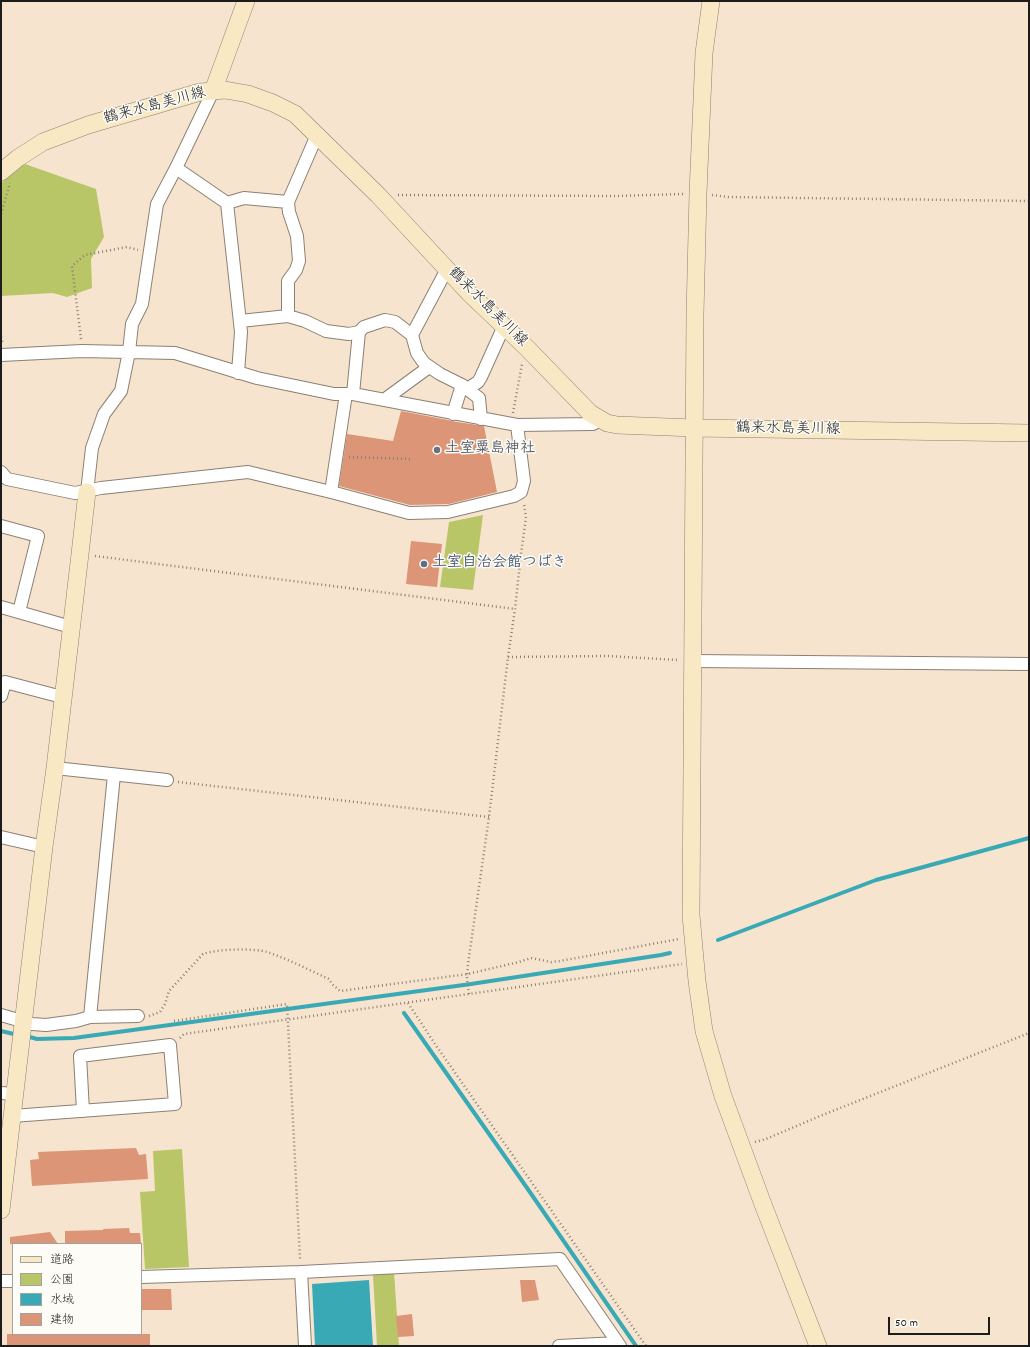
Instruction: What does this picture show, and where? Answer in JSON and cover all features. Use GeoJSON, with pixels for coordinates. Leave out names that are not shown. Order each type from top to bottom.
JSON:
{"type":"FeatureCollection","features":[{"type":"Feature","properties":{"kind":"street"},"geometry":{"type":"LineString","coordinates":[[1,1210],[4,1157],[12,1116],[8,1094],[23,1032],[92,448],[104,414],[121,391],[129,352],[132,324],[142,304],[157,204],[213,91],[246,1]]}},
{"type":"Feature","properties":{"kind":"street"},"geometry":{"type":"LineString","coordinates":[[711,1],[704,53],[698,193],[694,428],[691,915],[695,962],[704,1031],[722,1096],[818,1346]]}},
{"type":"Feature","properties":{"kind":"street","name":"鶴来水島美川線"},"geometry":{"type":"LineString","coordinates":[[1,172],[18,158],[43,142],[88,125],[200,92],[225,90],[248,94],[273,103],[295,114],[378,195],[469,293],[525,346],[590,413],[607,423],[617,425],[694,428],[1029,433]]}},
{"type":"Feature","properties":{"kind":"street"},"geometry":{"type":"LineString","coordinates":[[288,316],[288,281],[300,262],[297,236],[289,212],[288,202],[317,135]]}},
{"type":"Feature","properties":{"kind":"street"},"geometry":{"type":"LineString","coordinates":[[176,168],[227,203],[241,332],[238,373]]}},
{"type":"Feature","properties":{"kind":"street"},"geometry":{"type":"LineString","coordinates":[[227,203],[244,198],[288,202]]}},
{"type":"Feature","properties":{"kind":"street"},"geometry":{"type":"LineString","coordinates":[[412,335],[447,269]]}},
{"type":"Feature","properties":{"kind":"street"},"geometry":{"type":"LineString","coordinates":[[240,321],[288,316],[305,321],[326,331],[349,334],[359,332],[364,327],[385,320],[395,322],[412,335],[417,353],[424,363],[465,387],[479,398],[481,419]]}},
{"type":"Feature","properties":{"kind":"street"},"geometry":{"type":"LineString","coordinates":[[453,414],[465,387],[478,382],[481,377],[504,326]]}},
{"type":"Feature","properties":{"kind":"street"},"geometry":{"type":"LineString","coordinates":[[331,492],[336,457],[350,394],[359,332]]}},
{"type":"Feature","properties":{"kind":"street"},"geometry":{"type":"LineString","coordinates":[[1,355],[82,351],[175,353],[257,378],[334,394],[350,394],[514,425],[593,424],[601,420]]}},
{"type":"Feature","properties":{"kind":"street"},"geometry":{"type":"LineString","coordinates":[[384,400],[430,367]]}},
{"type":"Feature","properties":{"kind":"street"},"geometry":{"type":"LineString","coordinates":[[1,472],[7,479],[75,494],[101,488],[248,472],[409,513],[448,512],[514,496],[521,492],[524,481],[514,425]]}},
{"type":"Feature","properties":{"kind":"street"},"geometry":{"type":"LineString","coordinates":[[1,526],[38,536],[19,612]]}},
{"type":"Feature","properties":{"kind":"street"},"geometry":{"type":"LineString","coordinates":[[1,607],[71,627]]}},
{"type":"Feature","properties":{"kind":"street"},"geometry":{"type":"LineString","coordinates":[[693,660],[1029,664]]}},
{"type":"Feature","properties":{"kind":"street"},"geometry":{"type":"LineString","coordinates":[[1,696],[5,682],[62,697]]}},
{"type":"Feature","properties":{"kind":"street"},"geometry":{"type":"LineString","coordinates":[[55,768],[167,780]]}},
{"type":"Feature","properties":{"kind":"street"},"geometry":{"type":"LineString","coordinates":[[90,1017],[114,775]]}},
{"type":"Feature","properties":{"kind":"street"},"geometry":{"type":"LineString","coordinates":[[1,837],[44,848]]}},
{"type":"Feature","properties":{"kind":"street"},"geometry":{"type":"LineString","coordinates":[[1,1016],[23,1032]]}},
{"type":"Feature","properties":{"kind":"street"},"geometry":{"type":"LineString","coordinates":[[23,1032],[32,1024],[46,1025],[76,1021],[90,1017],[138,1016]]}},
{"type":"Feature","properties":{"kind":"street"},"geometry":{"type":"LineString","coordinates":[[12,1116],[84,1111],[175,1104],[170,1045],[80,1056],[84,1111]]}},
{"type":"Feature","properties":{"kind":"street"},"geometry":{"type":"LineString","coordinates":[[142,1277],[301,1272],[560,1259],[619,1344]]}},
{"type":"Feature","properties":{"kind":"street"},"geometry":{"type":"LineString","coordinates":[[301,1272],[305,1346]]}},
{"type":"Feature","properties":{"kind":"street"},"geometry":{"type":"LineString","coordinates":[[1,1281],[12,1281]]}},
{"type":"Feature","properties":{"kind":"street"},"geometry":{"type":"LineString","coordinates":[[559,1346],[619,1344]]}},
{"type":"Feature","properties":{"kind":"path"},"geometry":{"type":"LineString","coordinates":[[378,195],[616,196],[679,195],[698,193],[728,197],[1029,201]]}},
{"type":"Feature","properties":{"kind":"path"},"geometry":{"type":"LineString","coordinates":[[82,351],[72,266],[85,255],[127,247],[150,253]]}},
{"type":"Feature","properties":{"kind":"path"},"geometry":{"type":"LineString","coordinates":[[514,425],[525,346]]}},
{"type":"Feature","properties":{"kind":"path"},"geometry":{"type":"LineString","coordinates":[[336,457],[410,459]]}},
{"type":"Feature","properties":{"kind":"path"},"geometry":{"type":"LineString","coordinates":[[469,994],[467,979],[468,964],[489,817],[526,518],[521,492]]}},
{"type":"Feature","properties":{"kind":"path"},"geometry":{"type":"LineString","coordinates":[[80,554],[515,609]]}},
{"type":"Feature","properties":{"kind":"path"},"geometry":{"type":"LineString","coordinates":[[508,657],[607,656],[693,660]]}},
{"type":"Feature","properties":{"kind":"path"},"geometry":{"type":"LineString","coordinates":[[167,780],[489,817]]}},
{"type":"Feature","properties":{"kind":"path"},"geometry":{"type":"LineString","coordinates":[[138,1016],[154,1015],[160,1012],[165,1004],[169,991],[203,954],[210,952],[251,950],[267,952],[329,979],[340,991],[468,974],[531,958],[551,962],[560,961],[693,937]]}},
{"type":"Feature","properties":{"kind":"path"},"geometry":{"type":"LineString","coordinates":[[170,1045],[184,1034],[695,962]]}},
{"type":"Feature","properties":{"kind":"path"},"geometry":{"type":"LineString","coordinates":[[408,1003],[646,1346]]}},
{"type":"Feature","properties":{"kind":"path"},"geometry":{"type":"LineString","coordinates":[[174,1021],[287,1004],[301,1272]]}},
{"type":"Feature","properties":{"kind":"path"},"geometry":{"type":"LineString","coordinates":[[741,1146],[766,1139],[827,1113],[1029,1033]]}},
{"type":"Feature","properties":{"kind":"green space"},"geometry":{"type":"Polygon","coordinates":[[[25,164],[96,189],[104,237],[91,259],[92,288],[67,297],[53,293],[1,296],[1,183],[25,164]]]}},
{"type":"Feature","properties":{"kind":"green space"},"geometry":{"type":"Polygon","coordinates":[[[483,515],[473,590],[440,587],[449,522],[483,515]]]}},
{"type":"Feature","properties":{"kind":"green space"},"geometry":{"type":"Polygon","coordinates":[[[182,1149],[189,1267],[145,1269],[140,1192],[155,1191],[153,1151],[182,1149]]]}},
{"type":"Feature","properties":{"kind":"green space"},"geometry":{"type":"Polygon","coordinates":[[[394,1272],[399,1346],[377,1346],[373,1275],[394,1272]]]}},
{"type":"Feature","properties":{"kind":"water"},"geometry":{"type":"Polygon","coordinates":[[[369,1280],[373,1346],[315,1346],[312,1284],[369,1280]]]}},
{"type":"Feature","properties":{"kind":"building"},"geometry":{"type":"Polygon","coordinates":[[[401,411],[484,426],[497,492],[449,504],[410,505],[339,486],[347,434],[393,441],[401,411]]]}},
{"type":"Feature","properties":{"kind":"building","name":"土室自治会館つばき"},"geometry":{"type":"Polygon","coordinates":[[[411,541],[442,544],[437,587],[406,584],[411,541]]]}},
{"type":"Feature","properties":{"kind":"building"},"geometry":{"type":"Polygon","coordinates":[[[136,1148],[139,1155],[146,1154],[148,1179],[32,1186],[30,1160],[39,1159],[38,1152],[136,1148]]]}},
{"type":"Feature","properties":{"kind":"building"},"geometry":{"type":"Polygon","coordinates":[[[129,1228],[130,1233],[140,1233],[141,1243],[65,1243],[65,1231],[129,1228]]]}},
{"type":"Feature","properties":{"kind":"building"},"geometry":{"type":"Polygon","coordinates":[[[50,1232],[57,1243],[10,1244],[10,1237],[50,1232]]]}},
{"type":"Feature","properties":{"kind":"building"},"geometry":{"type":"Polygon","coordinates":[[[520,1280],[535,1280],[539,1300],[522,1302],[520,1280]]]}},
{"type":"Feature","properties":{"kind":"building"},"geometry":{"type":"Polygon","coordinates":[[[142,1289],[171,1289],[172,1310],[142,1310],[142,1289]]]}},
{"type":"Feature","properties":{"kind":"building"},"geometry":{"type":"Polygon","coordinates":[[[412,1314],[414,1336],[398,1337],[396,1316],[412,1314]]]}},
{"type":"Feature","properties":{"kind":"building"},"geometry":{"type":"Polygon","coordinates":[[[7,1334],[150,1334],[150,1346],[7,1346],[7,1334]]]}},
{"type":"Feature","properties":{"kind":"waterway"},"geometry":{"type":"LineString","coordinates":[[718,940],[876,880],[1029,838]]}},
{"type":"Feature","properties":{"kind":"waterway"},"geometry":{"type":"LineString","coordinates":[[26,1036],[37,1039],[74,1038],[471,984],[670,953]]}},
{"type":"Feature","properties":{"kind":"waterway"},"geometry":{"type":"LineString","coordinates":[[404,1013],[636,1346]]}},
{"type":"Feature","properties":{"kind":"waterway"},"geometry":{"type":"LineString","coordinates":[[1,1031],[18,1035]]}},
{"type":"Feature","properties":{"kind":"place","name":"土室粟島神社"},"geometry":{"type":"Point","coordinates":[437,450]}},
{"type":"Feature","properties":{"kind":"place","name":"土室自治会館つばき"},"geometry":{"type":"Point","coordinates":[424,564]}}]}
